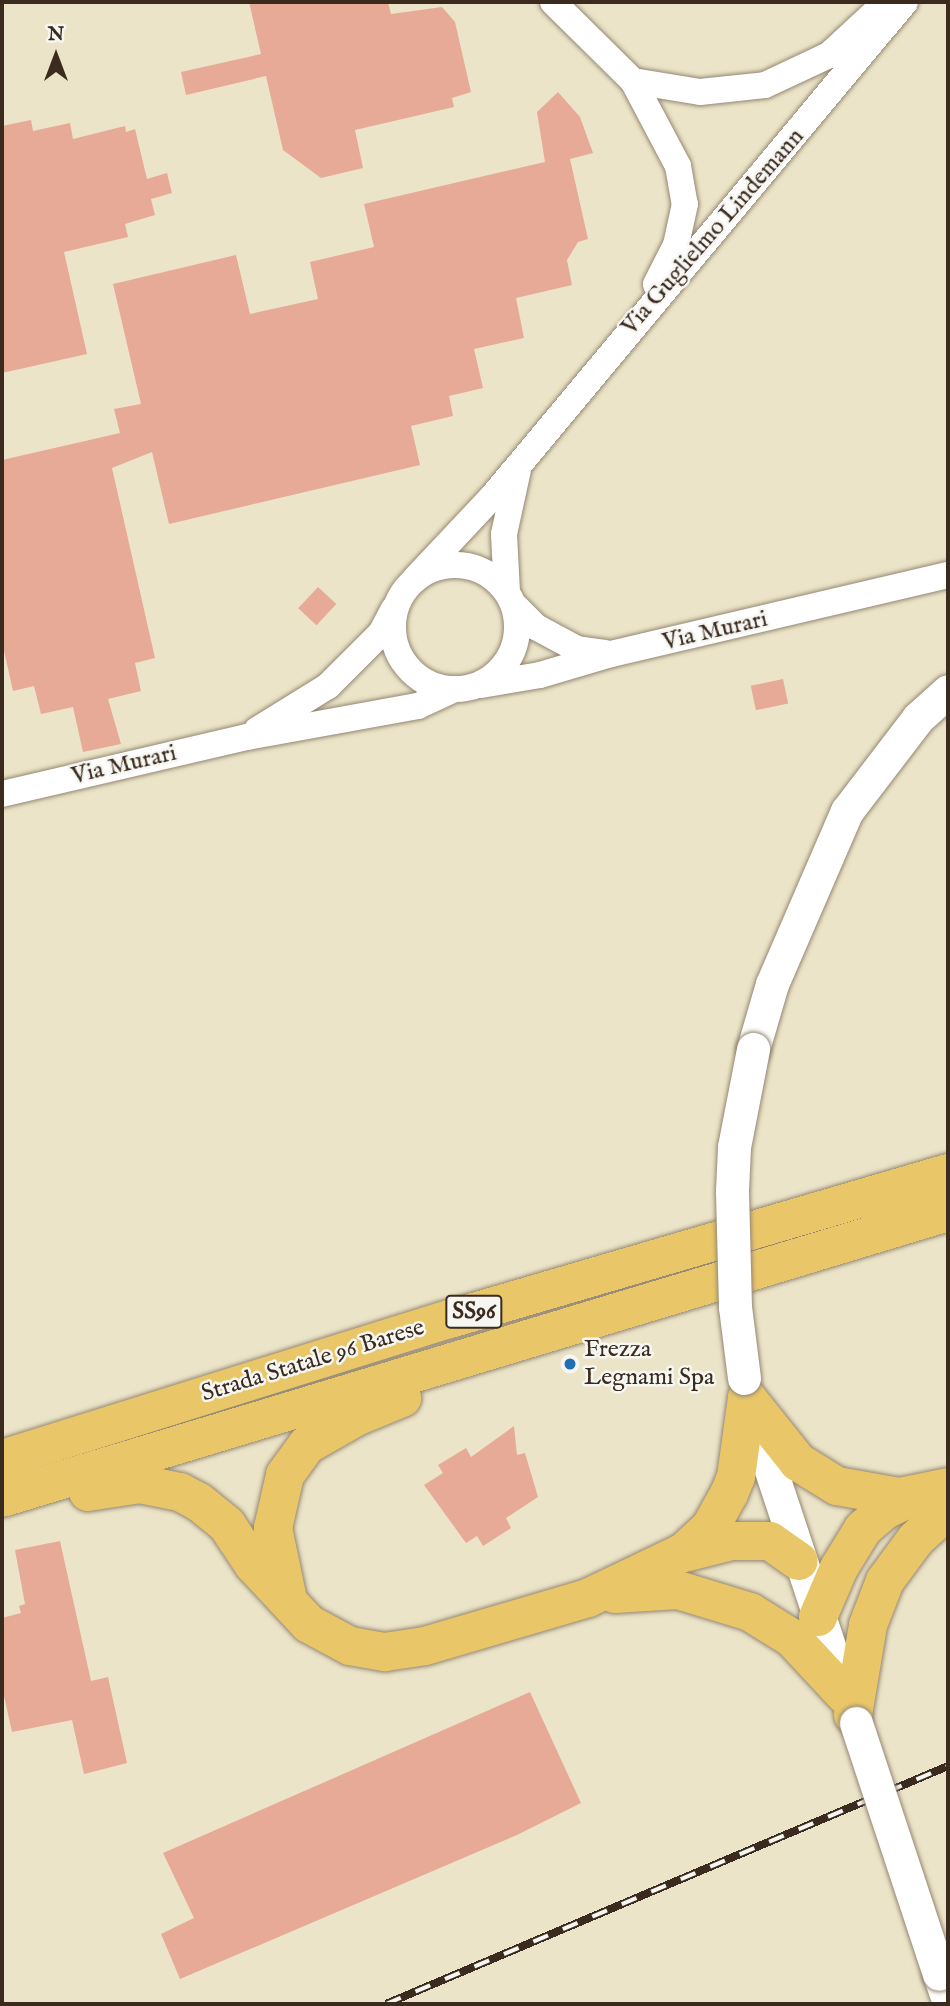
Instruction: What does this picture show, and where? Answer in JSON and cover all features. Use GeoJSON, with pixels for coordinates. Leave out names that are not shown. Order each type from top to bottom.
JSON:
{"type":"FeatureCollection","features":[{"type":"Feature","properties":{"kind":"main road","name":"Strada Statale 96 Barese"},"geometry":{"type":"LineString","coordinates":[[2,1459],[450,1319],[948,1172]]}},
{"type":"Feature","properties":{"kind":"main road","name":"Strada Statale 96 Barese"},"geometry":{"type":"LineString","coordinates":[[2,1498],[948,1212]]}},
{"type":"Feature","properties":{"kind":"main road"},"geometry":{"type":"LineString","coordinates":[[288,1602],[274,1545],[274,1510],[285,1475],[307,1445],[394,1400],[535,1358],[692,1288]]}},
{"type":"Feature","properties":{"kind":"main road"},"geometry":{"type":"LineString","coordinates":[[746,1388],[782,1444],[817,1475],[858,1493],[938,1497]]}},
{"type":"Feature","properties":{"kind":"main road"},"geometry":{"type":"LineString","coordinates":[[680,1555],[710,1528],[736,1477],[746,1388]]}},
{"type":"Feature","properties":{"kind":"main road"},"geometry":{"type":"LineString","coordinates":[[2,1517],[124,1483],[180,1492],[227,1525],[253,1564],[321,1634],[350,1646],[385,1651],[425,1646],[588,1598],[680,1555],[752,1539],[783,1546],[799,1561]]}},
{"type":"Feature","properties":{"kind":"main road"},"geometry":{"type":"LineString","coordinates":[[818,1617],[839,1568],[863,1529],[885,1510],[938,1497]]}},
{"type":"Feature","properties":{"kind":"main road"},"geometry":{"type":"LineString","coordinates":[[851,1711],[875,1602],[898,1559],[938,1497]]}},
{"type":"Feature","properties":{"kind":"main road"},"geometry":{"type":"LineString","coordinates":[[588,1598],[678,1590],[726,1601],[793,1639],[851,1711]]}},
{"type":"Feature","properties":{"kind":"street"},"geometry":{"type":"LineString","coordinates":[[553,2],[633,81],[678,166],[685,204],[676,245],[632,326]]}},
{"type":"Feature","properties":{"kind":"street"},"geometry":{"type":"LineString","coordinates":[[633,81],[700,92],[765,85],[828,55],[886,2]]}},
{"type":"Feature","properties":{"kind":"street","name":"Via Guglielmo Lindemann"},"geometry":{"type":"LineString","coordinates":[[520,462],[632,326],[781,155],[905,2]]}},
{"type":"Feature","properties":{"kind":"street","name":"Via Murari"},"geometry":{"type":"LineString","coordinates":[[247,737],[328,686],[381,632],[415,579],[520,462]]}},
{"type":"Feature","properties":{"kind":"street","name":"Via Murari"},"geometry":{"type":"LineString","coordinates":[[481,685],[504,668],[514,650],[519,628],[511,599],[504,534],[520,462]]}},
{"type":"Feature","properties":{"kind":"street"},"geometry":{"type":"LineString","coordinates":[[415,579],[438,566],[459,565],[476,568],[511,599],[536,627],[577,649],[611,654]]}},
{"type":"Feature","properties":{"kind":"street","name":"Via Murari"},"geometry":{"type":"LineString","coordinates":[[2,794],[247,737],[418,706],[452,691],[540,675],[611,654],[948,575]]}},
{"type":"Feature","properties":{"kind":"street"},"geometry":{"type":"LineString","coordinates":[[395,608],[392,632],[405,666],[419,679],[452,691]]}},
{"type":"Feature","properties":{"kind":"street"},"geometry":{"type":"LineString","coordinates":[[944,1987],[799,1561],[746,1388],[735,1307],[732,1191],[734,1147],[753,1049],[777,973],[847,811],[918,718],[948,691]]}},
{"type":"Feature","properties":{"kind":"building"},"geometry":{"type":"Polygon","coordinates":[[[249,2],[388,2],[391,14],[442,7],[455,22],[471,92],[452,98],[454,107],[355,130],[363,168],[321,178],[283,150],[266,76],[186,95],[181,72],[261,54],[249,2]]]}},
{"type":"Feature","properties":{"kind":"building"},"geometry":{"type":"Polygon","coordinates":[[[558,92],[580,117],[593,153],[570,159],[588,239],[578,242],[567,260],[572,285],[516,298],[524,338],[474,349],[483,388],[449,396],[453,416],[411,426],[420,465],[169,524],[152,452],[112,468],[155,658],[135,663],[141,691],[108,699],[121,744],[83,752],[73,707],[41,714],[34,686],[13,691],[2,642],[2,460],[120,433],[114,409],[141,404],[113,284],[236,255],[250,314],[318,299],[310,262],[374,247],[364,204],[545,162],[537,112],[558,92]]]}},
{"type":"Feature","properties":{"kind":"building"},"geometry":{"type":"Polygon","coordinates":[[[31,120],[33,131],[70,123],[73,139],[125,126],[126,132],[135,129],[147,179],[167,173],[172,193],[151,199],[155,215],[125,224],[128,237],[64,252],[87,354],[2,373],[2,126],[31,120]]]}},
{"type":"Feature","properties":{"kind":"building"},"geometry":{"type":"Polygon","coordinates":[[[318,587],[336,604],[317,625],[298,608],[318,587]]]}},
{"type":"Feature","properties":{"kind":"building"},"geometry":{"type":"Polygon","coordinates":[[[783,679],[788,703],[756,710],[751,686],[783,679]]]}},
{"type":"Feature","properties":{"kind":"building"},"geometry":{"type":"Polygon","coordinates":[[[514,1426],[517,1455],[525,1453],[538,1497],[506,1518],[511,1528],[483,1546],[477,1536],[466,1543],[424,1485],[443,1473],[438,1465],[466,1448],[471,1457],[514,1426]]]}},
{"type":"Feature","properties":{"kind":"building"},"geometry":{"type":"Polygon","coordinates":[[[60,1541],[91,1681],[108,1677],[127,1763],[84,1774],[72,1720],[12,1732],[2,1687],[2,1618],[21,1613],[19,1606],[25,1604],[15,1550],[60,1541]]]}},
{"type":"Feature","properties":{"kind":"building"},"geometry":{"type":"Polygon","coordinates":[[[530,1692],[581,1803],[517,1835],[180,1979],[161,1934],[194,1918],[163,1853],[530,1692]]]}},
{"type":"Feature","properties":{"kind":"railway"},"geometry":{"type":"LineString","coordinates":[[386,2004],[948,1766]]}},
{"type":"Feature","properties":{"kind":"place","name":"Frezza Legnami Spa"},"geometry":{"type":"Point","coordinates":[570,1364]}}]}
